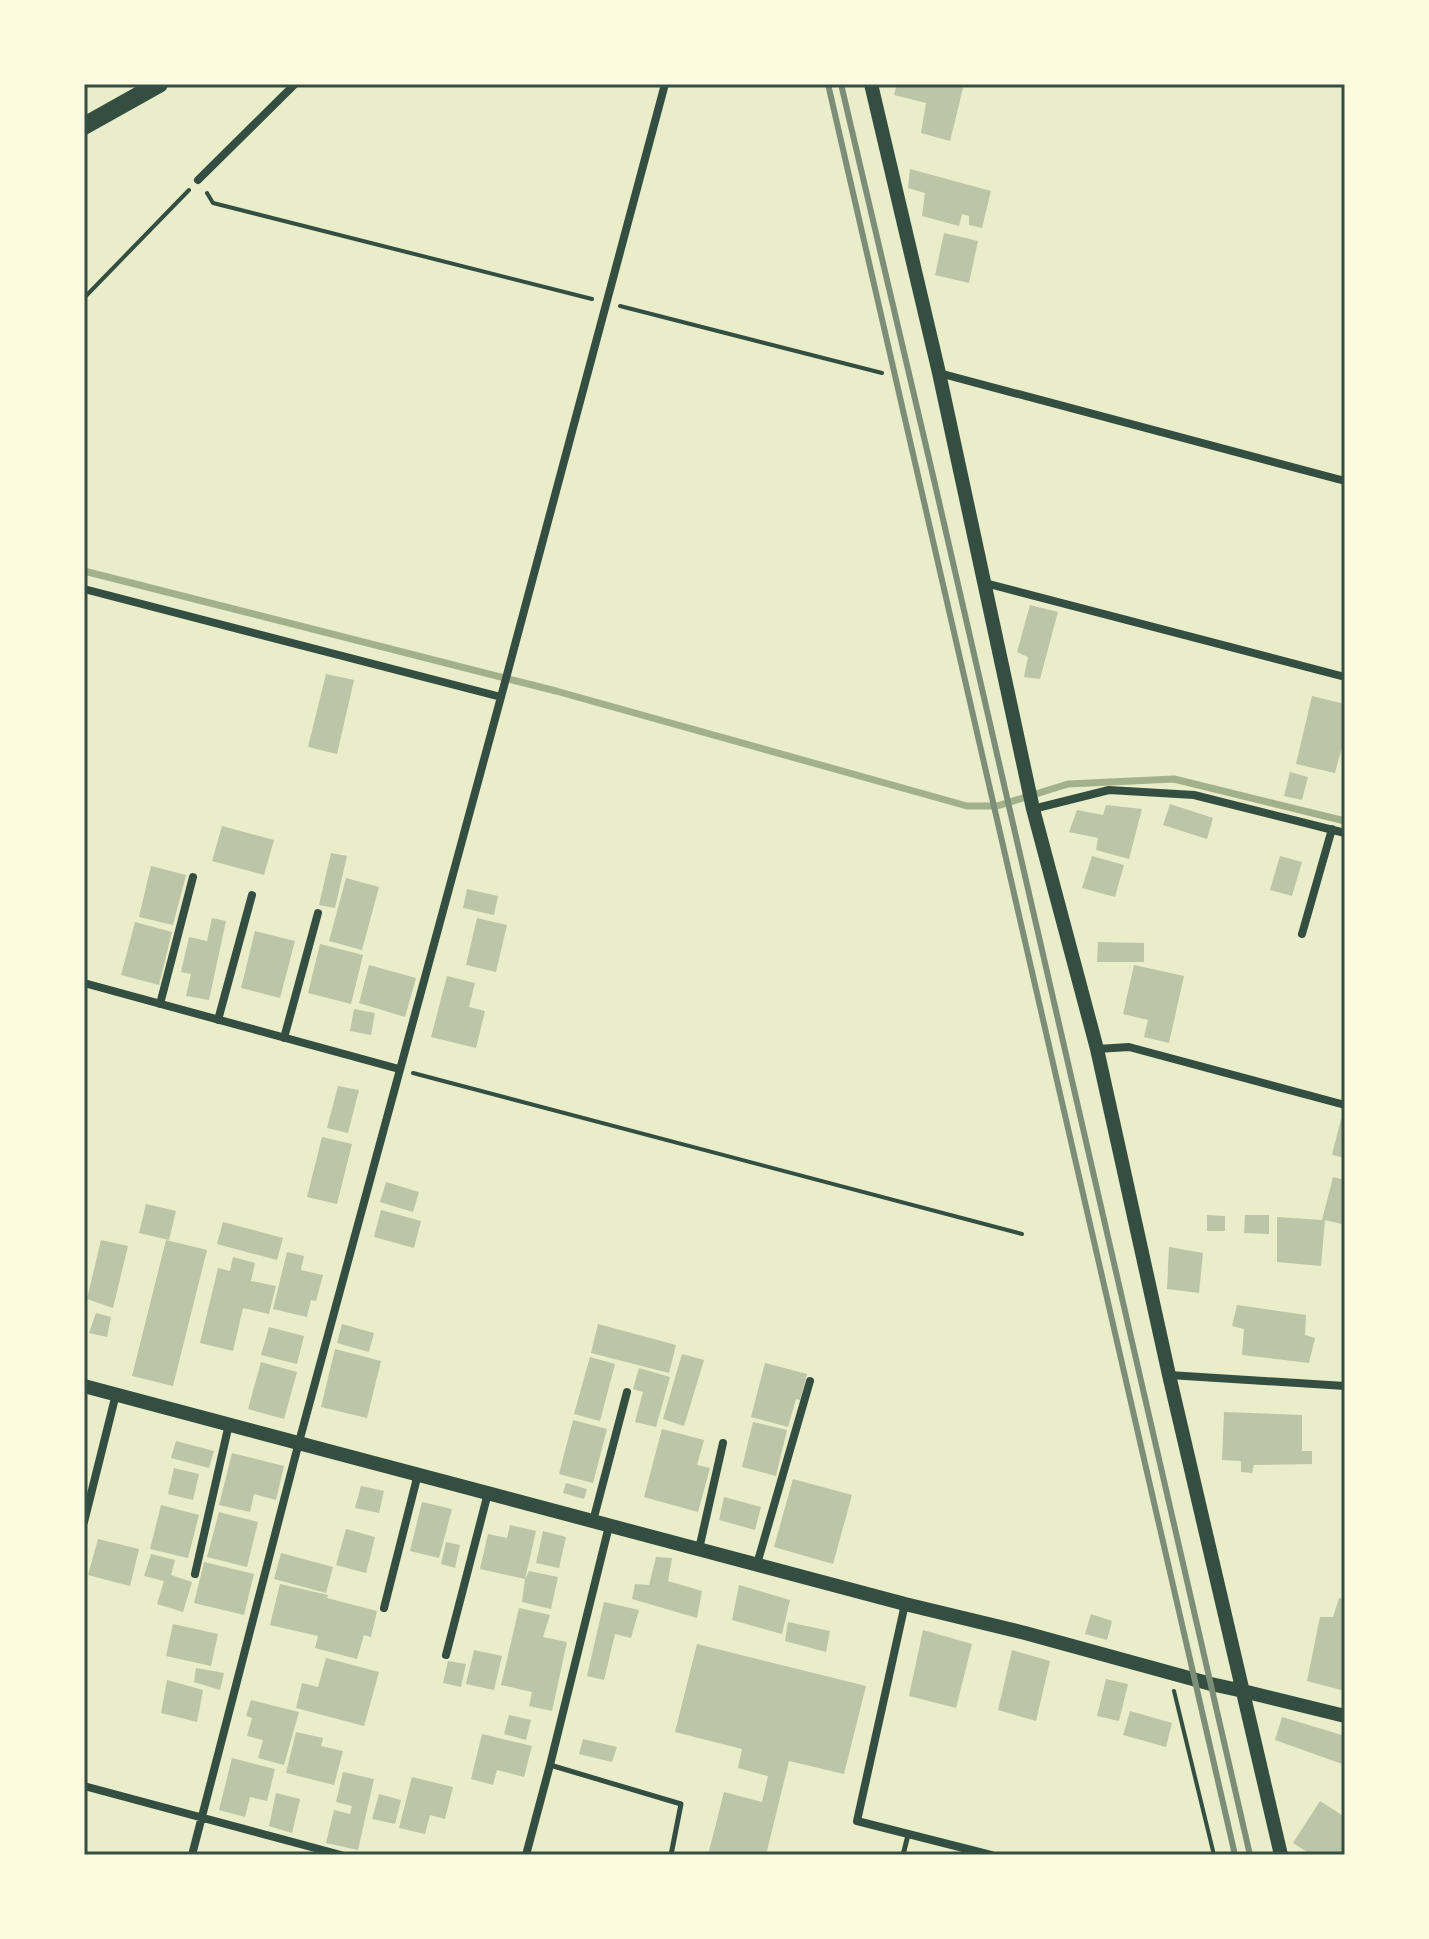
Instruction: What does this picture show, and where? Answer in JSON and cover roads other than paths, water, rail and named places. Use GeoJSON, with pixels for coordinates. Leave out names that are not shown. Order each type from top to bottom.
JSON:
{"type":"FeatureCollection","features":[{"type":"Feature","properties":{"kind":"main road"},"geometry":{"type":"LineString","coordinates":[[84,126],[159,84]]}},
{"type":"Feature","properties":{"kind":"street"},"geometry":{"type":"LineString","coordinates":[[198,180],[295,84]]}},
{"type":"Feature","properties":{"kind":"street"},"geometry":{"type":"LineString","coordinates":[[192,1855],[299,1442],[665,84]]}},
{"type":"Feature","properties":{"kind":"street"},"geometry":{"type":"LineString","coordinates":[[871,84],[939,373],[1033,809],[1097,1049],[1281,1855]]}},
{"type":"Feature","properties":{"kind":"street"},"geometry":{"type":"LineString","coordinates":[[939,373],[1345,481]]}},
{"type":"Feature","properties":{"kind":"street"},"geometry":{"type":"LineString","coordinates":[[985,583],[1345,677]]}},
{"type":"Feature","properties":{"kind":"street"},"geometry":{"type":"LineString","coordinates":[[84,589],[501,697]]}},
{"type":"Feature","properties":{"kind":"street"},"geometry":{"type":"LineString","coordinates":[[1033,809],[1109,790],[1194,795],[1345,833]]}},
{"type":"Feature","properties":{"kind":"street"},"geometry":{"type":"LineString","coordinates":[[1302,934],[1332,829]]}},
{"type":"Feature","properties":{"kind":"street"},"geometry":{"type":"LineString","coordinates":[[160,1004],[193,877]]}},
{"type":"Feature","properties":{"kind":"street"},"geometry":{"type":"LineString","coordinates":[[218,1020],[252,895]]}},
{"type":"Feature","properties":{"kind":"street"},"geometry":{"type":"LineString","coordinates":[[284,1038],[318,913]]}},
{"type":"Feature","properties":{"kind":"street"},"geometry":{"type":"LineString","coordinates":[[84,983],[399,1069]]}},
{"type":"Feature","properties":{"kind":"street"},"geometry":{"type":"LineString","coordinates":[[1097,1049],[1129,1047],[1345,1105]]}},
{"type":"Feature","properties":{"kind":"street"},"geometry":{"type":"LineString","coordinates":[[1169,1375],[1345,1386]]}},
{"type":"Feature","properties":{"kind":"street"},"geometry":{"type":"LineString","coordinates":[[757,1564],[810,1381]]}},
{"type":"Feature","properties":{"kind":"street"},"geometry":{"type":"LineString","coordinates":[[84,1386],[905,1604],[1345,1716]]}},
{"type":"Feature","properties":{"kind":"street"},"geometry":{"type":"LineString","coordinates":[[593,1521],[627,1392]]}},
{"type":"Feature","properties":{"kind":"street"},"geometry":{"type":"LineString","coordinates":[[84,1522],[116,1394]]}},
{"type":"Feature","properties":{"kind":"street"},"geometry":{"type":"LineString","coordinates":[[195,1574],[229,1424]]}},
{"type":"Feature","properties":{"kind":"street"},"geometry":{"type":"LineString","coordinates":[[699,1549],[723,1443]]}},
{"type":"Feature","properties":{"kind":"street"},"geometry":{"type":"LineString","coordinates":[[384,1608],[418,1474]]}},
{"type":"Feature","properties":{"kind":"street"},"geometry":{"type":"LineString","coordinates":[[446,1655],[488,1493]]}},
{"type":"Feature","properties":{"kind":"street"},"geometry":{"type":"LineString","coordinates":[[526,1855],[609,1526]]}},
{"type":"Feature","properties":{"kind":"street"},"geometry":{"type":"LineString","coordinates":[[905,1604],[857,1821],[991,1855]]}},
{"type":"Feature","properties":{"kind":"street"},"geometry":{"type":"LineString","coordinates":[[84,1786],[341,1855]]}},
{"type":"Feature","properties":{"kind":"lane"},"geometry":{"type":"LineString","coordinates":[[550,1765],[681,1804],[671,1855]]}},
{"type":"Feature","properties":{"kind":"lane"},"geometry":{"type":"LineString","coordinates":[[903,1855],[908,1834]]}},
{"type":"Feature","properties":{"kind":"waterway"},"geometry":{"type":"LineString","coordinates":[[84,571],[556,691],[967,806],[997,806],[1068,784],[1174,779],[1345,821]]}},
{"type":"Feature","properties":{"kind":"railway"},"geometry":{"type":"LineString","coordinates":[[828,84],[1235,1855]]}},
{"type":"Feature","properties":{"kind":"railway"},"geometry":{"type":"LineString","coordinates":[[841,84],[1250,1855]]}}]}
